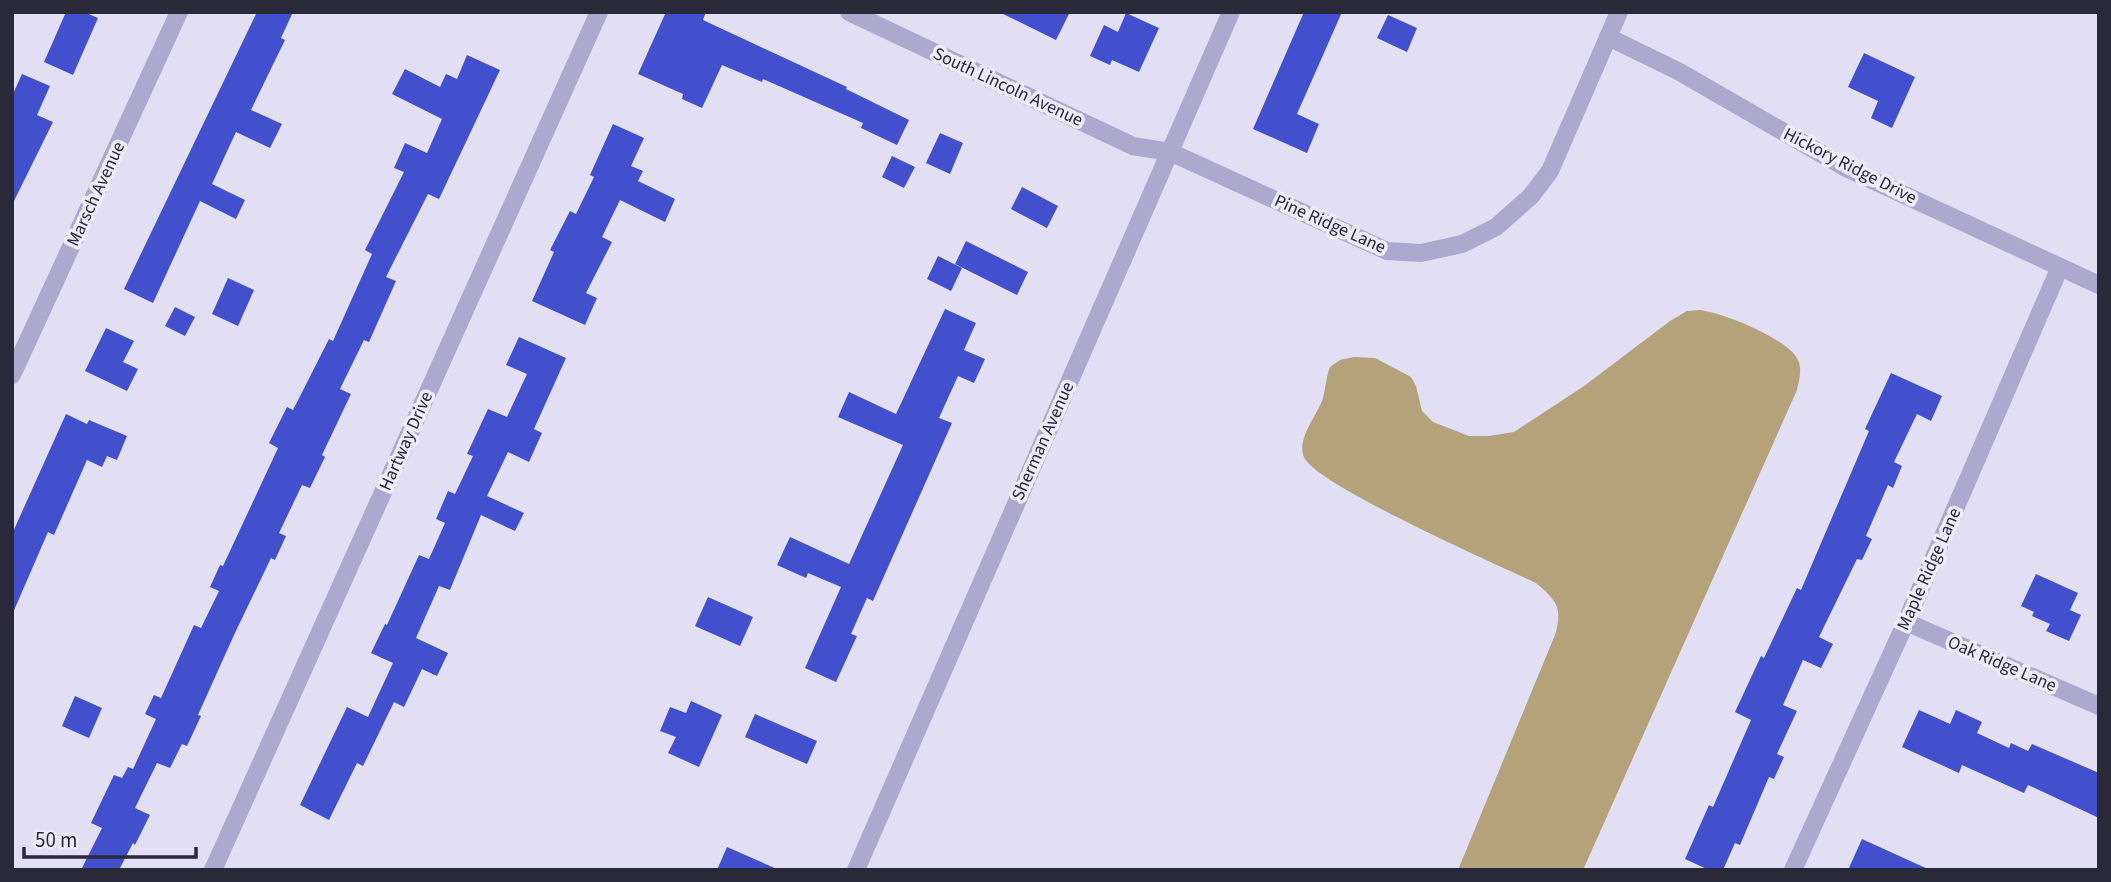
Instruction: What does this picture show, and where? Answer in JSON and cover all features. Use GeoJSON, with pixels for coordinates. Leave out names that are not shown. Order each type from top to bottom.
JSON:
{"type":"FeatureCollection","features":[{"type":"Feature","properties":{"kind":"street","name":"Marsch Avenue"},"geometry":{"type":"LineString","coordinates":[[12,375],[179,12]]}},
{"type":"Feature","properties":{"kind":"street","name":"Hartway Drive"},"geometry":{"type":"LineString","coordinates":[[213,870],[600,12]]}},
{"type":"Feature","properties":{"kind":"street","name":"South Lincoln Avenue"},"geometry":{"type":"LineString","coordinates":[[849,12],[1133,146],[1170,152]]}},
{"type":"Feature","properties":{"kind":"street","name":"Sherman Avenue"},"geometry":{"type":"LineString","coordinates":[[856,870],[1231,12]]}},
{"type":"Feature","properties":{"kind":"street","name":"Pine Ridge Lane"},"geometry":{"type":"LineString","coordinates":[[1170,152],[1387,251],[1421,253],[1462,244],[1496,227],[1531,196],[1544,179],[1619,12]]}},
{"type":"Feature","properties":{"kind":"street","name":"Hickory Ridge Drive"},"geometry":{"type":"LineString","coordinates":[[1608,37],[1678,71],[1846,168],[2099,285]]}},
{"type":"Feature","properties":{"kind":"street","name":"Maple Ridge Lane"},"geometry":{"type":"LineString","coordinates":[[1793,870],[1906,622],[2060,267]]}},
{"type":"Feature","properties":{"kind":"street","name":"Oak Ridge Lane"},"geometry":{"type":"LineString","coordinates":[[1906,622],[2099,706]]}},
{"type":"Feature","properties":{"kind":"shaded area"},"geometry":{"type":"Polygon","coordinates":[[[1700,310],[1752,327],[1790,350],[1800,366],[1797,390],[1583,870],[1458,870],[1555,635],[1558,611],[1553,600],[1536,583],[1372,504],[1315,469],[1304,457],[1303,442],[1323,398],[1330,367],[1340,360],[1354,357],[1375,358],[1411,377],[1422,411],[1433,422],[1469,436],[1489,436],[1514,432],[1584,386],[1670,321],[1687,311],[1700,310]]]}},
{"type":"Feature","properties":{"kind":"building"},"geometry":{"type":"Polygon","coordinates":[[[66,12],[84,12],[98,18],[73,75],[44,62],[66,12]]]}},
{"type":"Feature","properties":{"kind":"building"},"geometry":{"type":"Polygon","coordinates":[[[257,12],[293,12],[281,38],[285,40],[251,110],[282,124],[270,148],[236,132],[212,184],[245,200],[236,219],[200,201],[153,303],[124,289],[257,12]]]}},
{"type":"Feature","properties":{"kind":"building"},"geometry":{"type":"Polygon","coordinates":[[[666,12],[706,12],[703,20],[847,87],[846,89],[909,120],[897,145],[861,128],[863,123],[763,79],[762,82],[722,65],[702,108],[682,99],[683,94],[638,74],[666,12]]]}},
{"type":"Feature","properties":{"kind":"building"},"geometry":{"type":"Polygon","coordinates":[[[999,12],[1070,12],[1056,40],[999,12]]]}},
{"type":"Feature","properties":{"kind":"building"},"geometry":{"type":"Polygon","coordinates":[[[1304,12],[1342,12],[1297,114],[1319,124],[1307,153],[1253,129],[1304,12]]]}},
{"type":"Feature","properties":{"kind":"building"},"geometry":{"type":"Polygon","coordinates":[[[1126,13],[1159,28],[1139,72],[1112,60],[1110,65],[1090,56],[1104,25],[1118,32],[1126,13]]]}},
{"type":"Feature","properties":{"kind":"building"},"geometry":{"type":"Polygon","coordinates":[[[1388,15],[1417,28],[1407,52],[1377,38],[1388,15]]]}},
{"type":"Feature","properties":{"kind":"building"},"geometry":{"type":"Polygon","coordinates":[[[1864,53],[1915,77],[1892,128],[1871,118],[1878,101],[1848,87],[1864,53]]]}},
{"type":"Feature","properties":{"kind":"building"},"geometry":{"type":"Polygon","coordinates":[[[467,55],[500,70],[439,199],[428,194],[386,277],[396,281],[369,342],[364,340],[340,389],[351,394],[322,455],[325,457],[310,488],[302,485],[279,533],[286,536],[275,560],[271,558],[234,635],[187,746],[182,744],[170,768],[157,763],[135,808],[150,815],[135,845],[133,843],[119,870],[81,870],[102,828],[91,823],[114,775],[122,778],[128,767],[133,769],[156,719],[145,714],[154,695],[161,698],[194,625],[201,628],[219,591],[210,587],[220,565],[223,566],[278,448],[269,443],[287,407],[293,410],[329,339],[333,341],[372,254],[365,250],[404,172],[394,168],[405,143],[427,153],[442,119],[392,94],[405,69],[440,87],[446,74],[457,79],[467,55]]]}},
{"type":"Feature","properties":{"kind":"building"},"geometry":{"type":"Polygon","coordinates":[[[22,74],[50,86],[37,115],[53,122],[12,205],[12,96],[22,74]]]}},
{"type":"Feature","properties":{"kind":"building"},"geometry":{"type":"Polygon","coordinates":[[[613,124],[644,138],[631,166],[643,171],[638,181],[675,199],[665,222],[620,200],[602,237],[612,242],[586,293],[597,298],[585,325],[532,301],[554,252],[550,250],[570,211],[576,214],[594,177],[590,175],[613,124]]]}},
{"type":"Feature","properties":{"kind":"building"},"geometry":{"type":"Polygon","coordinates":[[[940,133],[963,143],[950,174],[926,163],[940,133]]]}},
{"type":"Feature","properties":{"kind":"building"},"geometry":{"type":"Polygon","coordinates":[[[892,156],[915,167],[904,188],[882,177],[892,156]]]}},
{"type":"Feature","properties":{"kind":"building"},"geometry":{"type":"Polygon","coordinates":[[[1022,187],[1058,206],[1047,228],[1011,209],[1022,187]]]}},
{"type":"Feature","properties":{"kind":"building"},"geometry":{"type":"Polygon","coordinates":[[[966,241],[1028,272],[1017,295],[955,264],[966,241]]]}},
{"type":"Feature","properties":{"kind":"building"},"geometry":{"type":"Polygon","coordinates":[[[938,256],[962,268],[951,291],[927,279],[938,256]]]}},
{"type":"Feature","properties":{"kind":"building"},"geometry":{"type":"Polygon","coordinates":[[[228,278],[254,290],[238,326],[212,314],[228,278]]]}},
{"type":"Feature","properties":{"kind":"building"},"geometry":{"type":"Polygon","coordinates":[[[175,307],[195,317],[185,336],[165,326],[175,307]]]}},
{"type":"Feature","properties":{"kind":"building"},"geometry":{"type":"Polygon","coordinates":[[[945,309],[976,323],[964,350],[985,359],[974,383],[958,376],[939,418],[952,423],[873,601],[867,598],[851,634],[857,636],[836,682],[805,668],[841,587],[808,573],[806,578],[777,565],[790,537],[849,564],[903,445],[838,417],[849,392],[896,414],[945,309]]]}},
{"type":"Feature","properties":{"kind":"building"},"geometry":{"type":"Polygon","coordinates":[[[106,328],[134,341],[123,362],[138,369],[127,391],[85,371],[106,328]]]}},
{"type":"Feature","properties":{"kind":"building"},"geometry":{"type":"Polygon","coordinates":[[[519,337],[566,358],[534,429],[542,433],[529,462],[508,452],[487,496],[524,513],[515,531],[481,515],[450,590],[439,586],[416,638],[448,653],[437,676],[422,669],[404,707],[394,702],[363,766],[357,763],[329,820],[300,805],[347,707],[368,717],[393,663],[371,653],[419,555],[429,559],[445,523],[436,519],[448,491],[455,494],[473,456],[467,454],[488,409],[507,417],[527,374],[506,365],[519,337]]]}},
{"type":"Feature","properties":{"kind":"building"},"geometry":{"type":"Polygon","coordinates":[[[1891,373],[1942,396],[1931,421],[1917,414],[1894,462],[1902,466],[1893,488],[1888,485],[1866,536],[1872,539],[1862,560],[1857,559],[1819,637],[1833,644],[1821,668],[1803,660],[1783,705],[1797,711],[1777,754],[1784,757],[1774,779],[1769,777],[1740,845],[1735,843],[1723,870],[1709,870],[1685,859],[1709,805],[1713,807],[1751,720],[1735,712],[1797,588],[1801,590],[1869,431],[1865,429],[1891,373]]]}},
{"type":"Feature","properties":{"kind":"building"},"geometry":{"type":"Polygon","coordinates":[[[66,414],[87,424],[89,420],[127,436],[117,460],[107,456],[102,467],[87,460],[54,535],[48,532],[12,615],[12,534],[66,414]]]}},
{"type":"Feature","properties":{"kind":"building"},"geometry":{"type":"Polygon","coordinates":[[[2036,574],[2078,593],[2070,610],[2081,615],[2069,641],[2046,631],[2050,624],[2032,616],[2034,612],[2021,606],[2036,574]]]}},
{"type":"Feature","properties":{"kind":"building"},"geometry":{"type":"Polygon","coordinates":[[[708,597],[753,617],[740,646],[695,626],[708,597]]]}},
{"type":"Feature","properties":{"kind":"building"},"geometry":{"type":"Polygon","coordinates":[[[75,696],[102,708],[89,738],[62,726],[75,696]]]}},
{"type":"Feature","properties":{"kind":"building"},"geometry":{"type":"Polygon","coordinates":[[[691,701],[722,715],[699,767],[668,753],[676,737],[660,731],[670,707],[686,713],[691,701]]]}},
{"type":"Feature","properties":{"kind":"building"},"geometry":{"type":"Polygon","coordinates":[[[1919,710],[1950,724],[1956,710],[1982,722],[1977,733],[2009,748],[2011,743],[2028,751],[2032,744],[2099,773],[2099,818],[2028,785],[2024,793],[1962,765],[1959,773],[1902,747],[1919,710]]]}},
{"type":"Feature","properties":{"kind":"building"},"geometry":{"type":"Polygon","coordinates":[[[755,714],[817,741],[807,764],[745,737],[755,714]]]}},
{"type":"Feature","properties":{"kind":"building"},"geometry":{"type":"Polygon","coordinates":[[[1862,839],[1930,870],[1848,870],[1862,839]]]}},
{"type":"Feature","properties":{"kind":"building"},"geometry":{"type":"Polygon","coordinates":[[[727,847],[779,870],[717,870],[727,847]]]}}]}
